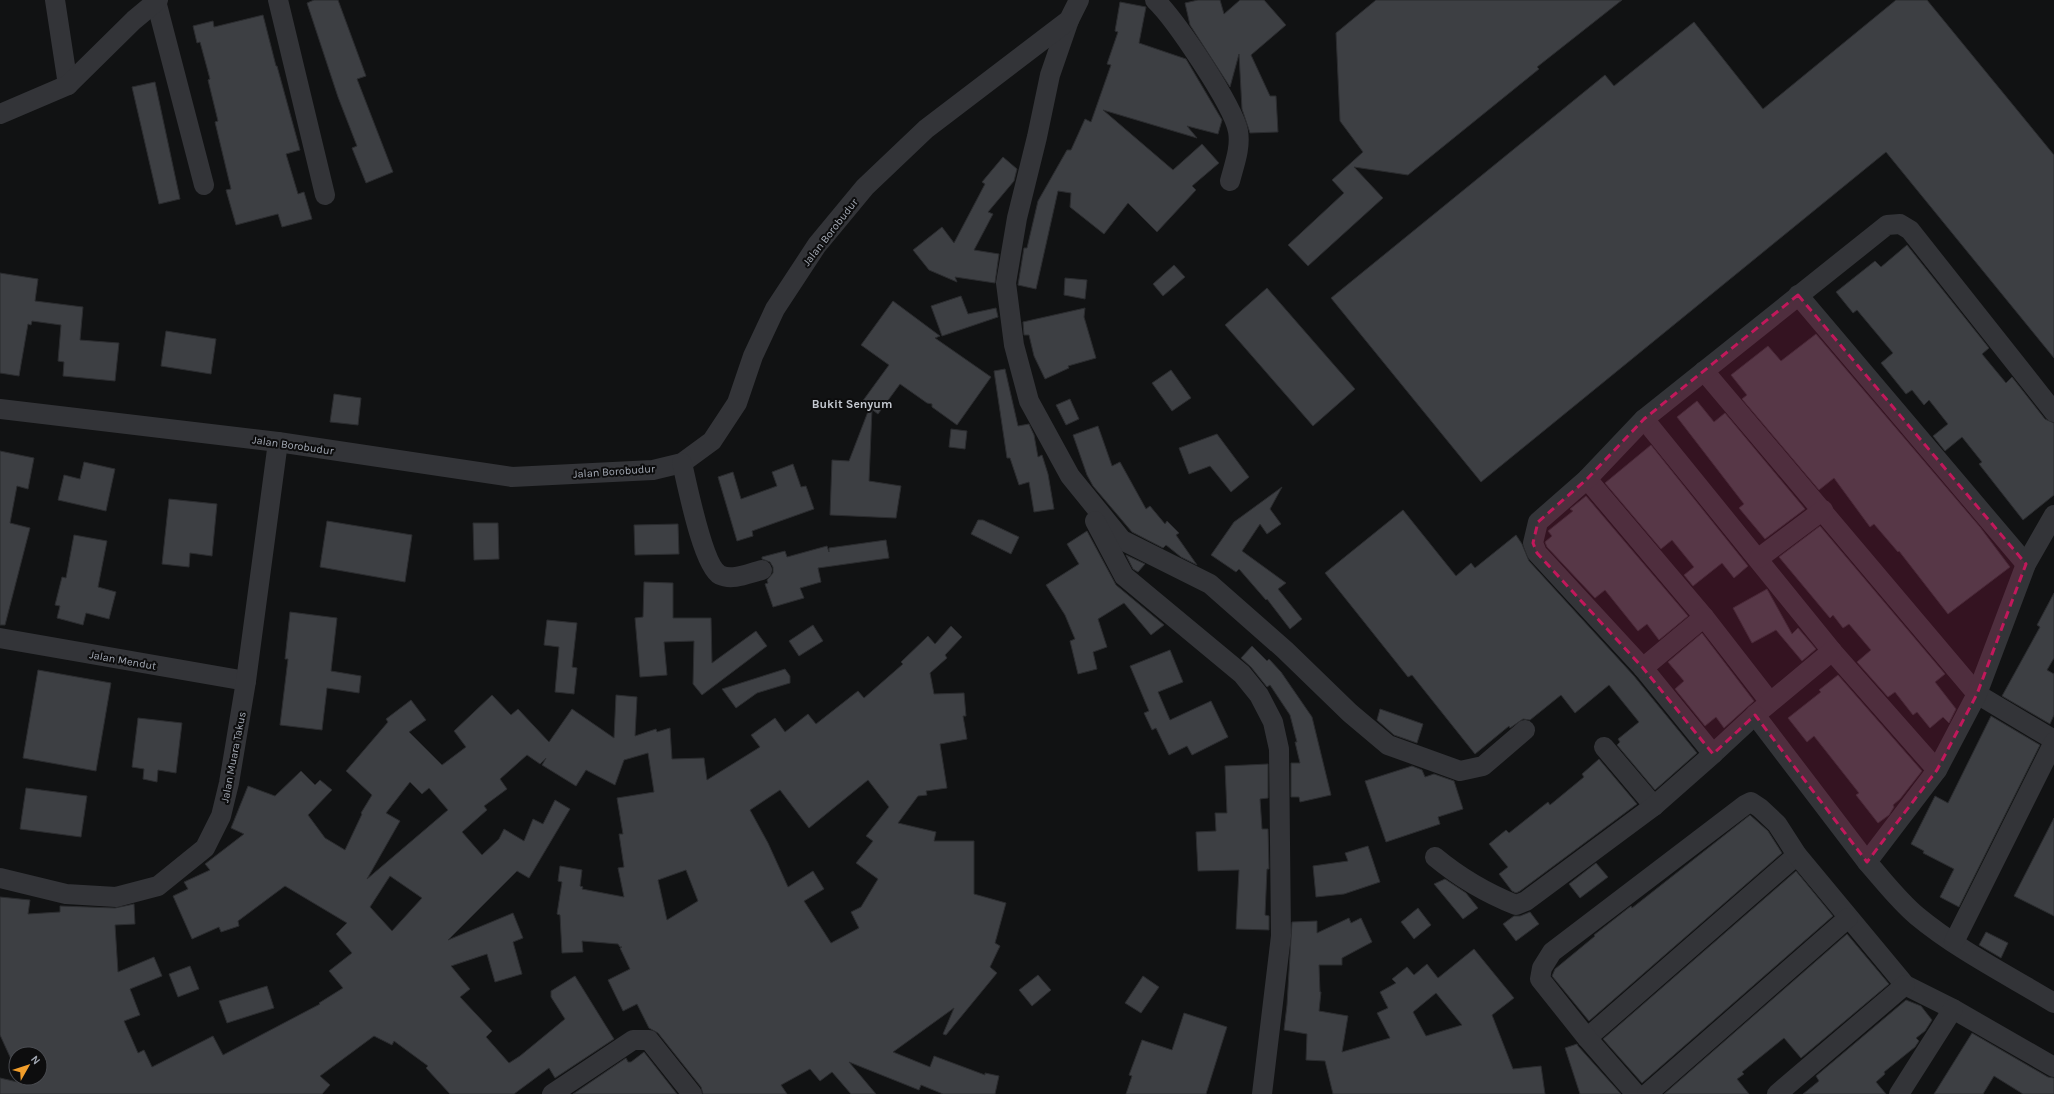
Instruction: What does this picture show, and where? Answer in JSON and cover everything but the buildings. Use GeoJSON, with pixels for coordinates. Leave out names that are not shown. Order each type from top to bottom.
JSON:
{"type":"FeatureCollection","features":[{"type":"Feature","properties":{"kind":"street"},"geometry":{"type":"LineString","coordinates":[[56,0],[68,85]]}},
{"type":"Feature","properties":{"kind":"street"},"geometry":{"type":"LineString","coordinates":[[278,0],[325,195]]}},
{"type":"Feature","properties":{"kind":"street","name":"Jalan Borobudur"},"geometry":{"type":"LineString","coordinates":[[0,409],[278,442],[512,477],[653,470],[682,463],[712,441],[737,403],[753,356],[775,309],[817,245],[865,187],[926,129],[1069,20],[1079,0]]}},
{"type":"Feature","properties":{"kind":"street"},"geometry":{"type":"LineString","coordinates":[[1155,0],[1207,72],[1235,121],[1238,131],[1238,153],[1230,181]]}},
{"type":"Feature","properties":{"kind":"street"},"geometry":{"type":"LineString","coordinates":[[0,114],[68,85],[157,1],[204,185]]}},
{"type":"Feature","properties":{"kind":"street"},"geometry":{"type":"LineString","coordinates":[[1069,20],[1050,75],[1037,137],[1017,218],[1006,283],[1014,345],[1029,401],[1124,576],[1242,674],[1259,695],[1273,722],[1279,749],[1281,936],[1262,1094]]}},
{"type":"Feature","properties":{"kind":"street"},"geometry":{"type":"LineString","coordinates":[[1714,754],[1643,668],[1537,553],[1533,543],[1538,522],[1587,479],[1644,419],[1887,225],[1905,225],[2054,412]]}},
{"type":"Feature","properties":{"kind":"street"},"geometry":{"type":"LineString","coordinates":[[1798,295],[2026,564]]}},
{"type":"Feature","properties":{"kind":"street"},"geometry":{"type":"LineString","coordinates":[[1704,371],[1977,694],[2054,741],[1954,942]]}},
{"type":"Feature","properties":{"kind":"street"},"geometry":{"type":"LineString","coordinates":[[1644,419],[1832,651],[1937,770]]}},
{"type":"Feature","properties":{"kind":"street","name":"Jalan Muara Takus"},"geometry":{"type":"LineString","coordinates":[[0,878],[66,894],[116,897],[158,886],[205,848],[221,816],[229,783],[246,681],[278,442]]}},
{"type":"Feature","properties":{"kind":"street"},"geometry":{"type":"LineString","coordinates":[[682,463],[709,561],[720,574],[733,578],[762,570]]}},
{"type":"Feature","properties":{"kind":"street"},"geometry":{"type":"LineString","coordinates":[[1070,476],[1122,540],[1210,584],[1285,650],[1350,713],[1388,745],[1460,771],[1483,766],[1525,730]]}},
{"type":"Feature","properties":{"kind":"street"},"geometry":{"type":"LineString","coordinates":[[1587,479],[1704,617],[1770,702]]}},
{"type":"Feature","properties":{"kind":"street"},"geometry":{"type":"LineString","coordinates":[[1758,558],[1823,510]]}},
{"type":"Feature","properties":{"kind":"street"},"geometry":{"type":"LineString","coordinates":[[1867,862],[1937,770],[1977,694],[2026,564],[2052,524]]}},
{"type":"Feature","properties":{"kind":"street"},"geometry":{"type":"LineString","coordinates":[[1643,668],[1704,617]]}},
{"type":"Feature","properties":{"kind":"street","name":"Jalan Mendut"},"geometry":{"type":"LineString","coordinates":[[0,638],[246,681]]}},
{"type":"Feature","properties":{"kind":"street"},"geometry":{"type":"LineString","coordinates":[[1435,857],[1457,875],[1498,898],[1516,905],[1526,901],[1654,806],[1714,754],[1755,715],[1832,651]]}},
{"type":"Feature","properties":{"kind":"street"},"geometry":{"type":"LineString","coordinates":[[1755,715],[1867,862],[1917,916],[1954,942],[2054,1003]]}},
{"type":"Feature","properties":{"kind":"street"},"geometry":{"type":"LineString","coordinates":[[1604,747],[1654,806]]}},
{"type":"Feature","properties":{"kind":"street"},"geometry":{"type":"LineString","coordinates":[[1636,1094],[1587,1038],[1540,978],[1542,968],[1552,952],[1745,805],[1751,802],[1760,808],[1777,824],[1797,855],[1848,918],[1906,985],[1953,1009],[2054,1067]]}},
{"type":"Feature","properties":{"kind":"street"},"geometry":{"type":"LineString","coordinates":[[1587,1038],[1797,855]]}},
{"type":"Feature","properties":{"kind":"street"},"geometry":{"type":"LineString","coordinates":[[1647,1094],[1848,918]]}},
{"type":"Feature","properties":{"kind":"street"},"geometry":{"type":"LineString","coordinates":[[1777,1094],[1906,985]]}},
{"type":"Feature","properties":{"kind":"street"},"geometry":{"type":"LineString","coordinates":[[1899,1094],[1953,1009]]}},
{"type":"Feature","properties":{"kind":"street"},"geometry":{"type":"LineString","coordinates":[[552,1094],[633,1040],[649,1040],[692,1094]]}},
{"type":"Feature","properties":{"kind":"highlighted area"},"geometry":{"type":"Polygon","coordinates":[[[1798,295],[2026,564],[1977,694],[1937,770],[1867,862],[1755,715],[1713,754],[1643,668],[1537,553],[1533,543],[1538,522],[1587,479],[1644,419],[1798,295]]]}},
{"type":"Feature","properties":{"kind":"district","name":"Bukit Senyum"},"geometry":{"type":"Point","coordinates":[852,404]}}]}
